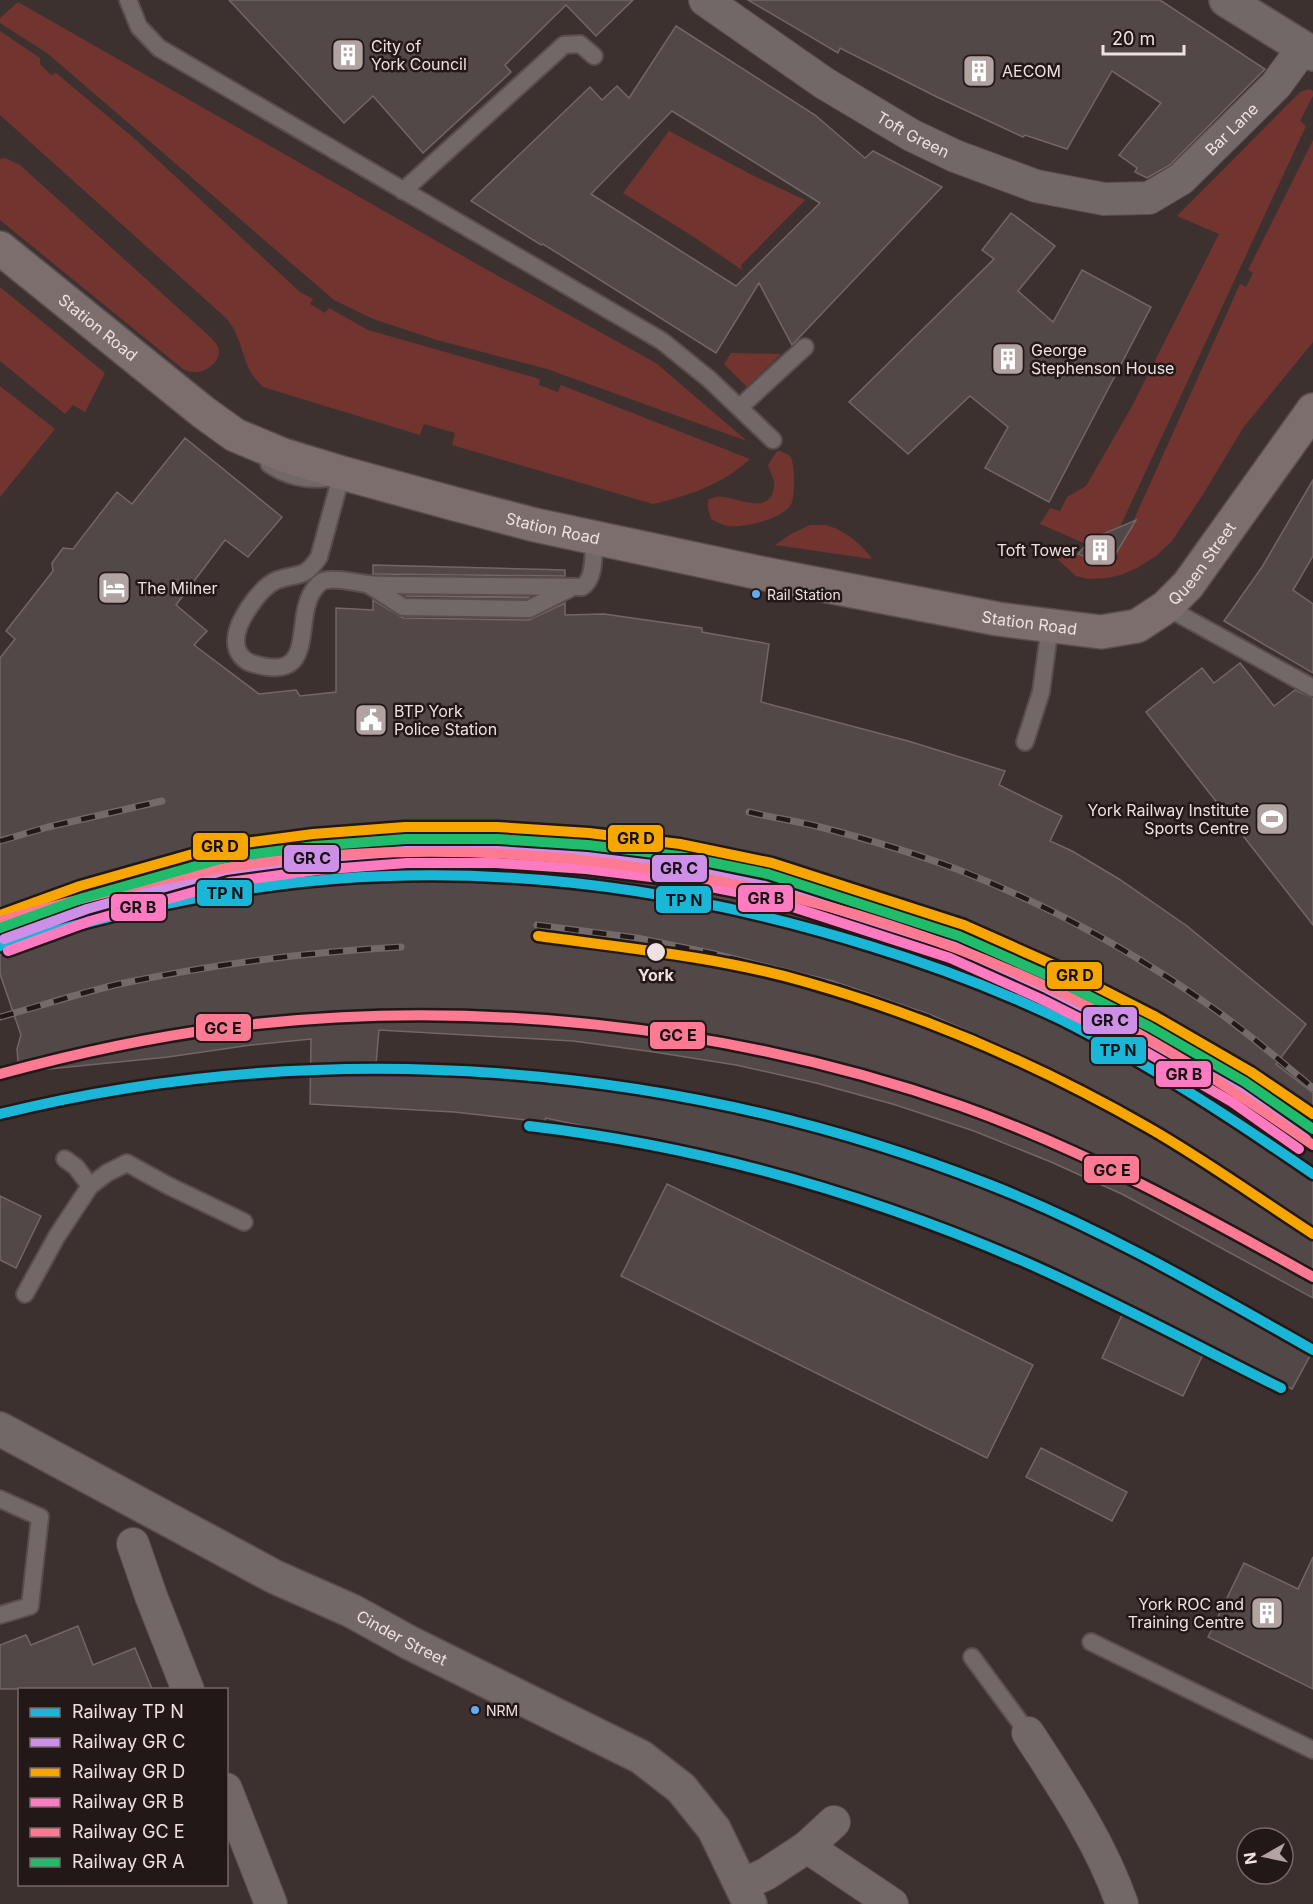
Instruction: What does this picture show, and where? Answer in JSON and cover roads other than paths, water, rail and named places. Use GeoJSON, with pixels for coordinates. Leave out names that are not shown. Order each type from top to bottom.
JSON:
{"type":"FeatureCollection","features":[{"type":"Feature","properties":{"kind":"main road","name":"Station Road"},"geometry":{"type":"LineString","coordinates":[[0,248],[157,376],[235,435],[283,454],[342,473],[535,525],[998,619],[1101,632],[1137,626],[1166,606]]}},
{"type":"Feature","properties":{"kind":"main road","name":"Queen Street"},"geometry":{"type":"LineString","coordinates":[[1166,606],[1188,585],[1313,410]]}},
{"type":"Feature","properties":{"kind":"street","name":"Toft Green"},"geometry":{"type":"LineString","coordinates":[[705,0],[824,83],[911,135],[955,156],[1036,186],[1104,199],[1149,198]]}},
{"type":"Feature","properties":{"kind":"street"},"geometry":{"type":"LineString","coordinates":[[1226,0],[1308,51]]}},
{"type":"Feature","properties":{"kind":"street","name":"Bar Lane"},"geometry":{"type":"LineString","coordinates":[[1149,198],[1182,178],[1308,51]]}},
{"type":"Feature","properties":{"kind":"street","name":"Cinder Street"},"geometry":{"type":"LineString","coordinates":[[0,1429],[275,1576],[352,1611],[410,1643],[641,1756],[681,1788],[714,1829],[746,1894]]}},
{"type":"Feature","properties":{"kind":"street"},"geometry":{"type":"LineString","coordinates":[[133,1544],[188,1688]]}},
{"type":"Feature","properties":{"kind":"street"},"geometry":{"type":"LineString","coordinates":[[1028,1732],[1077,1810],[1116,1886],[1122,1904]]}},
{"type":"Feature","properties":{"kind":"street"},"geometry":{"type":"LineString","coordinates":[[228,1794],[271,1904]]}},
{"type":"Feature","properties":{"kind":"street"},"geometry":{"type":"LineString","coordinates":[[746,1894],[766,1874],[807,1847],[834,1822]]}},
{"type":"Feature","properties":{"kind":"street"},"geometry":{"type":"LineString","coordinates":[[807,1847],[892,1904]]}},
{"type":"Feature","properties":{"kind":"lane"},"geometry":{"type":"LineString","coordinates":[[128,0],[139,27],[159,48],[662,341],[740,407],[773,440]]}},
{"type":"Feature","properties":{"kind":"lane"},"geometry":{"type":"LineString","coordinates":[[403,191],[564,45],[580,44],[594,56]]}},
{"type":"Feature","properties":{"kind":"lane"},"geometry":{"type":"LineString","coordinates":[[740,407],[805,347]]}},
{"type":"Feature","properties":{"kind":"lane"},"geometry":{"type":"LineString","coordinates":[[342,473],[319,557],[312,568],[304,574],[278,580],[258,595],[241,622],[236,634],[236,645],[238,653],[248,662],[276,667],[288,664],[296,657],[301,646],[307,602],[319,582],[326,580],[368,584],[403,607],[529,609],[573,587],[587,585],[590,578],[594,537]]}},
{"type":"Feature","properties":{"kind":"lane","name":"Queen Street"},"geometry":{"type":"LineString","coordinates":[[1166,606],[1313,688]]}},
{"type":"Feature","properties":{"kind":"lane"},"geometry":{"type":"LineString","coordinates":[[1025,742],[1041,692],[1050,626]]}},
{"type":"Feature","properties":{"kind":"lane"},"geometry":{"type":"LineString","coordinates":[[65,1159],[76,1167],[90,1186]]}},
{"type":"Feature","properties":{"kind":"lane"},"geometry":{"type":"LineString","coordinates":[[25,1294],[57,1236],[90,1186],[107,1173],[127,1163],[244,1222]]}},
{"type":"Feature","properties":{"kind":"lane"},"geometry":{"type":"LineString","coordinates":[[0,1499],[40,1517],[30,1606],[0,1615]]}},
{"type":"Feature","properties":{"kind":"lane"},"geometry":{"type":"LineString","coordinates":[[1091,1642],[1313,1750]]}},
{"type":"Feature","properties":{"kind":"lane"},"geometry":{"type":"LineString","coordinates":[[972,1657],[1028,1732]]}},
{"type":"Feature","properties":{"kind":"railway"},"geometry":{"type":"LineString","coordinates":[[0,841],[48,827],[162,801]]}},
{"type":"Feature","properties":{"kind":"railway"},"geometry":{"type":"LineString","coordinates":[[749,812],[873,841],[959,870],[1025,898],[1089,930],[1150,966],[1236,1025],[1313,1088]]}},
{"type":"Feature","properties":{"kind":"railway"},"geometry":{"type":"LineString","coordinates":[[0,912],[84,883],[224,858]]}},
{"type":"Feature","properties":{"kind":"railway"},"geometry":{"type":"LineString","coordinates":[[537,925],[637,938],[715,954],[833,984],[929,1017],[1021,1057],[1111,1104],[1313,1231]]}},
{"type":"Feature","properties":{"kind":"railway"},"geometry":{"type":"LineString","coordinates":[[0,1017],[77,995],[158,976],[296,956],[401,947]]}},
{"type":"Feature","properties":{"kind":"place","name":"City of York Council"},"geometry":{"type":"Point","coordinates":[348,55]}},
{"type":"Feature","properties":{"kind":"place","name":"AECOM"},"geometry":{"type":"Point","coordinates":[979,71]}},
{"type":"Feature","properties":{"kind":"place","name":"George Stephenson House"},"geometry":{"type":"Point","coordinates":[1008,359]}},
{"type":"Feature","properties":{"kind":"place","name":"Toft Tower"},"geometry":{"type":"Point","coordinates":[1100,550]}},
{"type":"Feature","properties":{"kind":"place","name":"The Milner"},"geometry":{"type":"Point","coordinates":[114,588]}},
{"type":"Feature","properties":{"kind":"place","name":"Rail Station"},"geometry":{"type":"Point","coordinates":[756,594]}},
{"type":"Feature","properties":{"kind":"place","name":"BTP York Police Station"},"geometry":{"type":"Point","coordinates":[371,720]}},
{"type":"Feature","properties":{"kind":"place","name":"York Railway Institute Sports Centre"},"geometry":{"type":"Point","coordinates":[1272,819]}},
{"type":"Feature","properties":{"kind":"place","name":"York"},"geometry":{"type":"Point","coordinates":[656,952]}},
{"type":"Feature","properties":{"kind":"place","name":"York ROC and Training Centre"},"geometry":{"type":"Point","coordinates":[1267,1613]}},
{"type":"Feature","properties":{"kind":"place","name":"NRM"},"geometry":{"type":"Point","coordinates":[475,1710]}}]}
